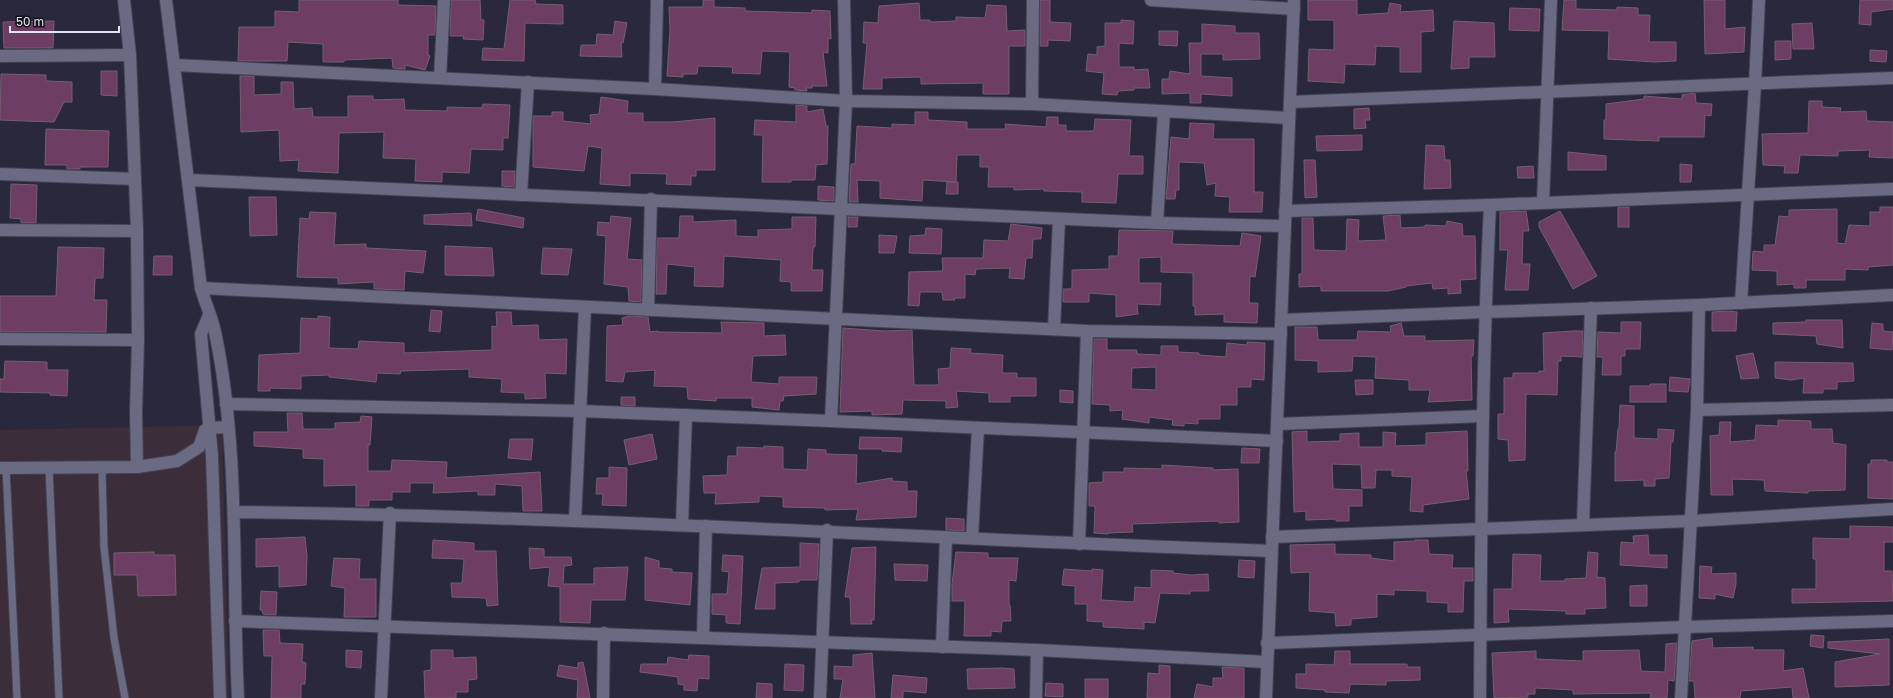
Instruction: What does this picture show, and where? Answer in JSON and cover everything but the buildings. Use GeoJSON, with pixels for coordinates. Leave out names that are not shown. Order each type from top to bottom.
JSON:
{"type":"FeatureCollection","features":[{"type":"Feature","properties":{"kind":"street"},"geometry":{"type":"LineString","coordinates":[[124,0],[130,55],[137,232],[138,340],[136,412],[138,467]]}},
{"type":"Feature","properties":{"kind":"street"},"geometry":{"type":"LineString","coordinates":[[166,0],[201,288],[215,331],[226,404],[234,512],[235,621],[238,698]]}},
{"type":"Feature","properties":{"kind":"street"},"geometry":{"type":"LineString","coordinates":[[440,78],[444,0]]}},
{"type":"Feature","properties":{"kind":"street"},"geometry":{"type":"LineString","coordinates":[[655,89],[657,0]]}},
{"type":"Feature","properties":{"kind":"street"},"geometry":{"type":"LineString","coordinates":[[831,421],[846,101],[844,0]]}},
{"type":"Feature","properties":{"kind":"street"},"geometry":{"type":"LineString","coordinates":[[1032,104],[1033,0]]}},
{"type":"Feature","properties":{"kind":"street"},"geometry":{"type":"LineString","coordinates":[[1151,0],[1294,4],[1286,210],[1284,226],[1282,334],[1266,662],[1266,698]]}},
{"type":"Feature","properties":{"kind":"street"},"geometry":{"type":"LineString","coordinates":[[1542,203],[1551,0]]}},
{"type":"Feature","properties":{"kind":"street"},"geometry":{"type":"LineString","coordinates":[[1741,303],[1759,0]]}},
{"type":"Feature","properties":{"kind":"street"},"geometry":{"type":"LineString","coordinates":[[0,56],[130,55]]}},
{"type":"Feature","properties":{"kind":"street"},"geometry":{"type":"LineString","coordinates":[[174,65],[528,82],[846,101],[1032,104],[1289,118]]}},
{"type":"Feature","properties":{"kind":"street"},"geometry":{"type":"LineString","coordinates":[[1290,102],[1893,78]]}},
{"type":"Feature","properties":{"kind":"street"},"geometry":{"type":"LineString","coordinates":[[521,195],[528,82]]}},
{"type":"Feature","properties":{"kind":"street"},"geometry":{"type":"LineString","coordinates":[[1157,223],[1164,112]]}},
{"type":"Feature","properties":{"kind":"street"},"geometry":{"type":"LineString","coordinates":[[0,174],[135,179]]}},
{"type":"Feature","properties":{"kind":"street"},"geometry":{"type":"LineString","coordinates":[[189,180],[521,195],[651,199],[1059,219],[1284,226]]}},
{"type":"Feature","properties":{"kind":"street"},"geometry":{"type":"LineString","coordinates":[[1286,210],[1490,205],[1893,189]]}},
{"type":"Feature","properties":{"kind":"street"},"geometry":{"type":"LineString","coordinates":[[648,310],[651,199]]}},
{"type":"Feature","properties":{"kind":"street"},"geometry":{"type":"LineString","coordinates":[[1480,698],[1485,312],[1490,205]]}},
{"type":"Feature","properties":{"kind":"street"},"geometry":{"type":"LineString","coordinates":[[1054,329],[1059,219]]}},
{"type":"Feature","properties":{"kind":"street"},"geometry":{"type":"LineString","coordinates":[[0,230],[137,232]]}},
{"type":"Feature","properties":{"kind":"street"},"geometry":{"type":"LineString","coordinates":[[201,288],[1087,331],[1282,334]]}},
{"type":"Feature","properties":{"kind":"street"},"geometry":{"type":"LineString","coordinates":[[1282,320],[1699,305],[1893,295]]}},
{"type":"Feature","properties":{"kind":"street"},"geometry":{"type":"LineString","coordinates":[[1681,698],[1697,410],[1699,305]]}},
{"type":"Feature","properties":{"kind":"street"},"geometry":{"type":"LineString","coordinates":[[575,521],[585,307]]}},
{"type":"Feature","properties":{"kind":"street"},"geometry":{"type":"LineString","coordinates":[[1583,524],[1591,308]]}},
{"type":"Feature","properties":{"kind":"street"},"geometry":{"type":"LineString","coordinates":[[209,315],[201,334],[210,428],[215,512],[220,698]]}},
{"type":"Feature","properties":{"kind":"street"},"geometry":{"type":"LineString","coordinates":[[1079,544],[1087,331]]}},
{"type":"Feature","properties":{"kind":"street"},"geometry":{"type":"LineString","coordinates":[[0,339],[138,340]]}},
{"type":"Feature","properties":{"kind":"street"},"geometry":{"type":"LineString","coordinates":[[226,404],[580,411],[1277,441]]}},
{"type":"Feature","properties":{"kind":"street"},"geometry":{"type":"LineString","coordinates":[[1697,410],[1893,404]]}},
{"type":"Feature","properties":{"kind":"street"},"geometry":{"type":"LineString","coordinates":[[682,525],[686,415]]}},
{"type":"Feature","properties":{"kind":"street"},"geometry":{"type":"LineString","coordinates":[[1278,424],[1483,416]]}},
{"type":"Feature","properties":{"kind":"street"},"geometry":{"type":"LineString","coordinates":[[3,468],[138,467],[177,461],[199,447],[206,430],[210,428],[227,427]]}},
{"type":"Feature","properties":{"kind":"street"},"geometry":{"type":"LineString","coordinates":[[972,538],[978,428]]}},
{"type":"Feature","properties":{"kind":"street"},"geometry":{"type":"LineString","coordinates":[[1272,537],[1691,521],[1893,509]]}},
{"type":"Feature","properties":{"kind":"street"},"geometry":{"type":"LineString","coordinates":[[234,512],[390,514],[827,530],[1079,544],[1271,551]]}},
{"type":"Feature","properties":{"kind":"street"},"geometry":{"type":"LineString","coordinates":[[381,698],[390,514]]}},
{"type":"Feature","properties":{"kind":"street"},"geometry":{"type":"LineString","coordinates":[[703,637],[706,526]]}},
{"type":"Feature","properties":{"kind":"street"},"geometry":{"type":"LineString","coordinates":[[820,698],[827,530]]}},
{"type":"Feature","properties":{"kind":"street"},"geometry":{"type":"LineString","coordinates":[[942,647],[946,537]]}},
{"type":"Feature","properties":{"kind":"street"},"geometry":{"type":"LineString","coordinates":[[235,621],[385,625],[1037,650],[1266,662]]}},
{"type":"Feature","properties":{"kind":"street"},"geometry":{"type":"LineString","coordinates":[[1267,643],[1481,634],[1893,621]]}},
{"type":"Feature","properties":{"kind":"street"},"geometry":{"type":"LineString","coordinates":[[603,698],[604,633]]}},
{"type":"Feature","properties":{"kind":"street"},"geometry":{"type":"LineString","coordinates":[[1036,698],[1037,650]]}},
{"type":"Feature","properties":{"kind":"lane"},"geometry":{"type":"LineString","coordinates":[[3,468],[17,698]]}},
{"type":"Feature","properties":{"kind":"lane"},"geometry":{"type":"LineString","coordinates":[[49,468],[59,698]]}},
{"type":"Feature","properties":{"kind":"lane"},"geometry":{"type":"LineString","coordinates":[[102,468],[104,547],[114,638],[125,698]]}},
{"type":"Feature","properties":{"kind":"shaded area"},"geometry":{"type":"Polygon","coordinates":[[[222,425],[229,698],[0,698],[0,430],[222,425]]]}}]}
